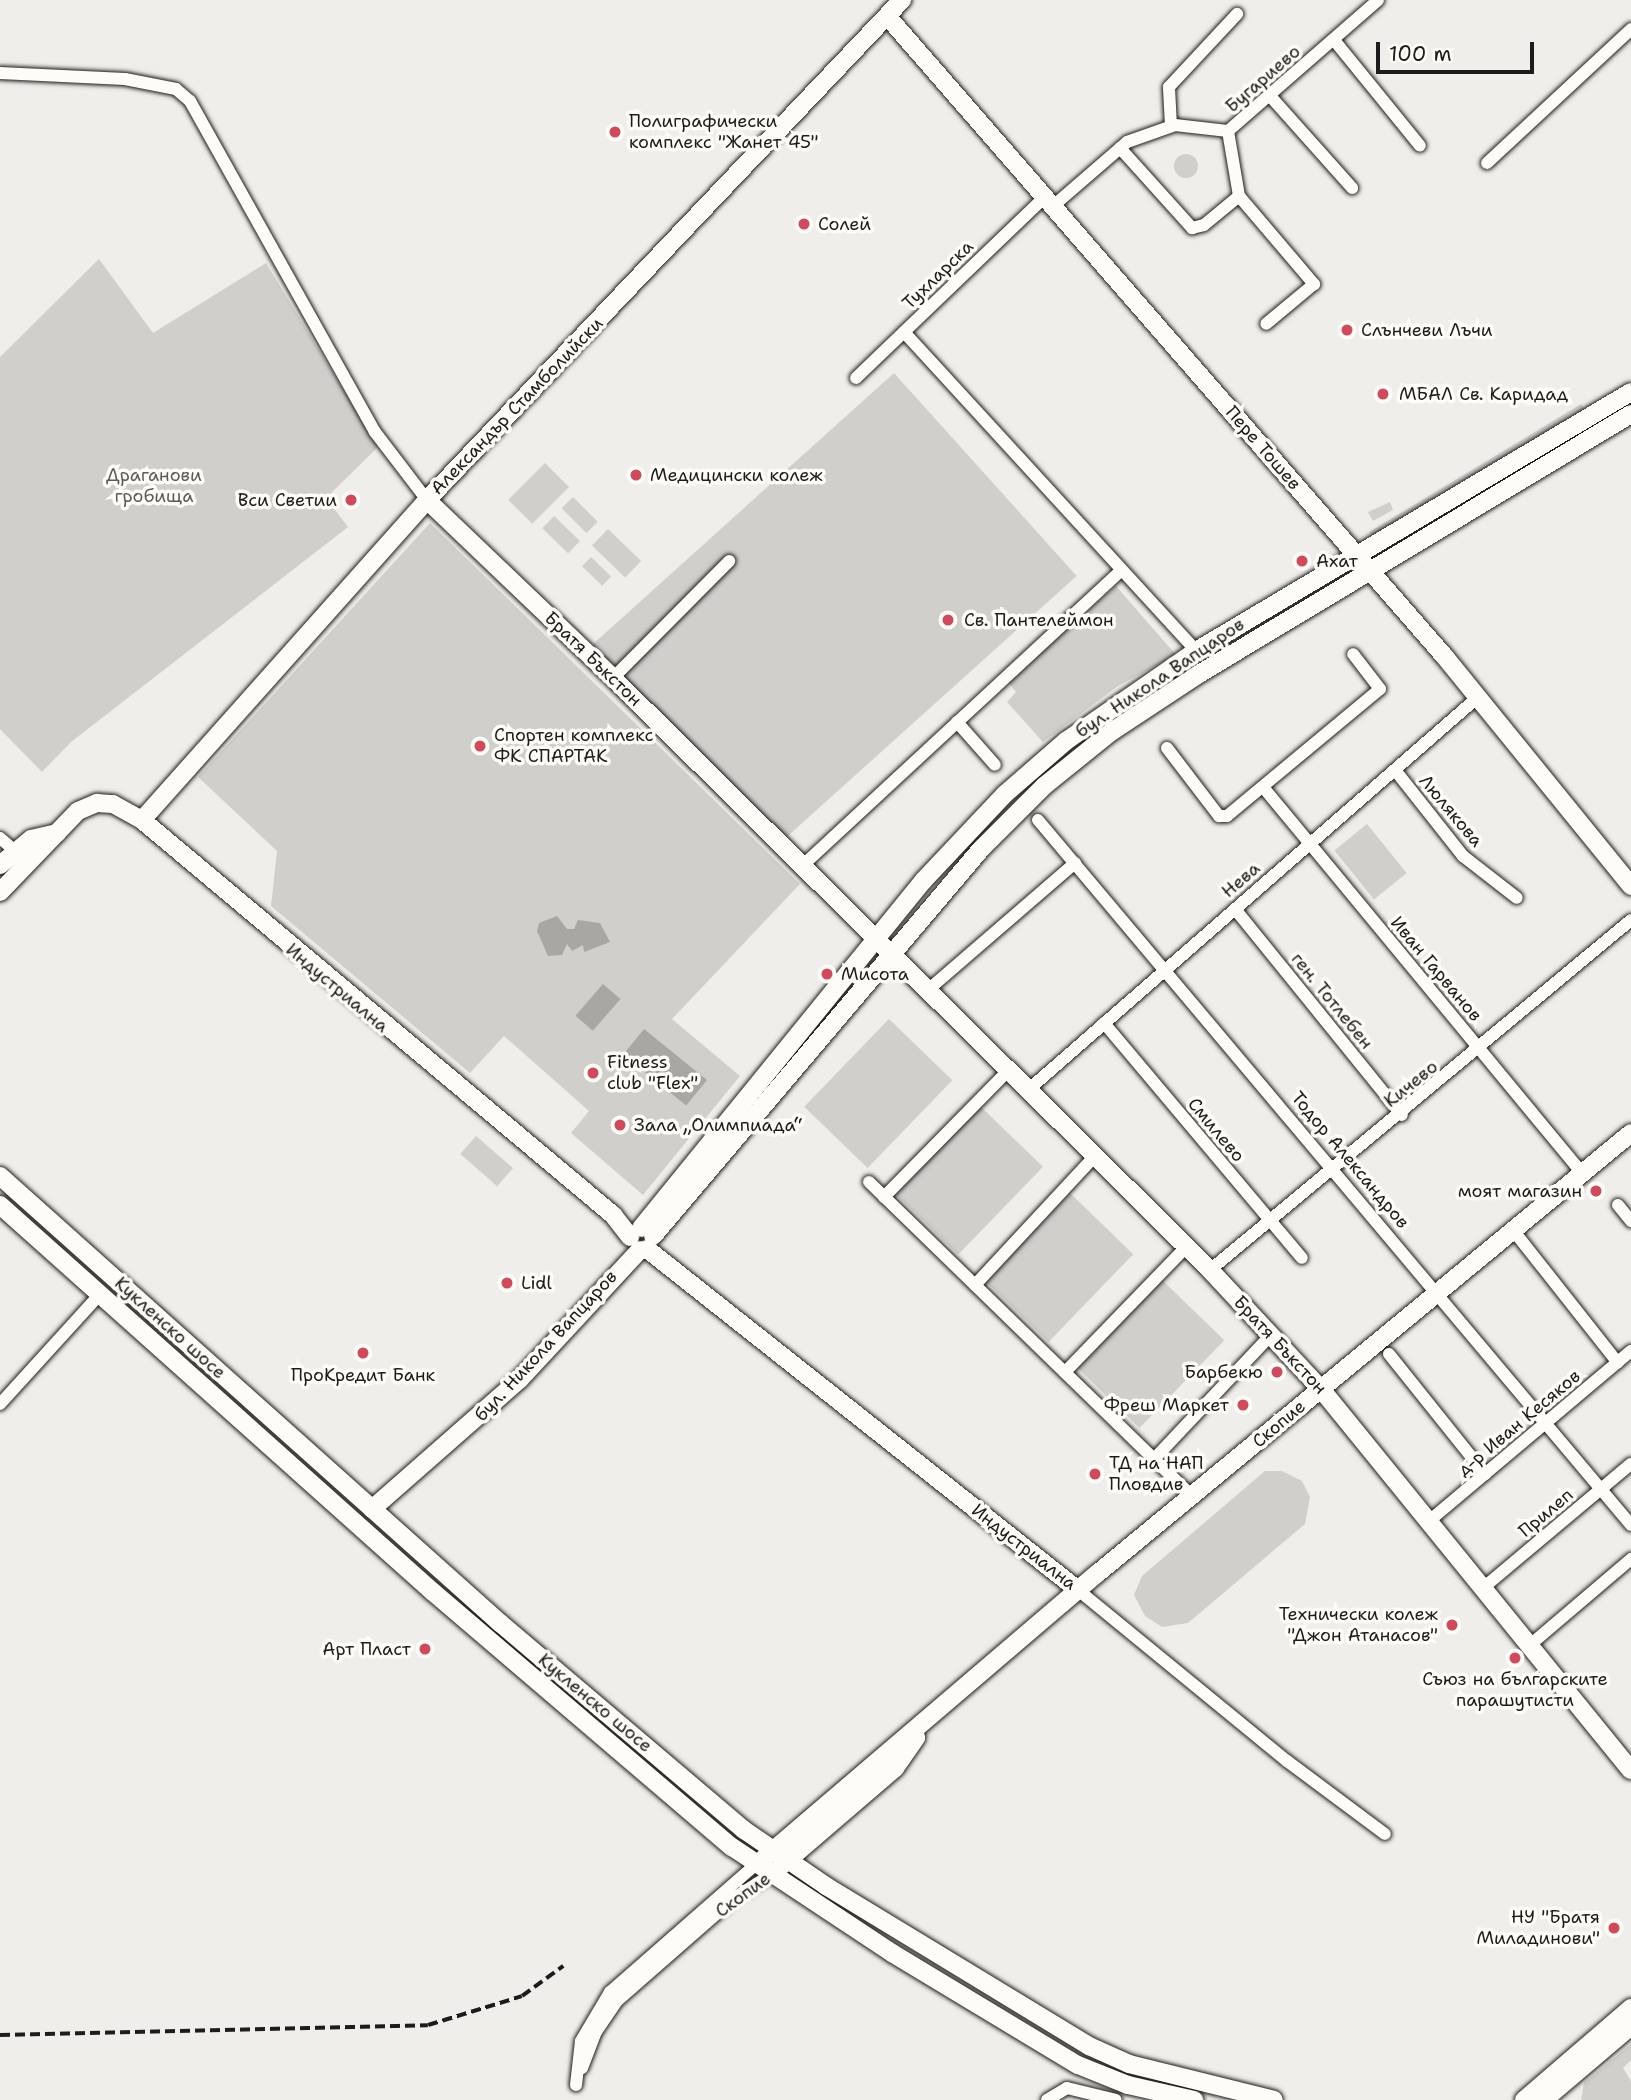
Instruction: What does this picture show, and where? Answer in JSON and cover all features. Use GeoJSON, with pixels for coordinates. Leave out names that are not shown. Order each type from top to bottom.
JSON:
{"type":"FeatureCollection","features":[{"type":"Feature","properties":{"kind":"street","name":"Александър Стамболийски"},"geometry":{"type":"LineString","coordinates":[[142,820],[427,500],[902,0]]}},
{"type":"Feature","properties":{"kind":"street","name":"Бугариево"},"geometry":{"type":"LineString","coordinates":[[1048,202],[1121,148],[1171,127],[1228,131],[1272,97],[1378,0]]}},
{"type":"Feature","properties":{"kind":"street"},"geometry":{"type":"LineString","coordinates":[[1171,127],[1169,87],[1237,14]]}},
{"type":"Feature","properties":{"kind":"street","name":"Пере Тошев"},"geometry":{"type":"LineString","coordinates":[[887,16],[1478,697],[1631,886]]}},
{"type":"Feature","properties":{"kind":"street"},"geometry":{"type":"LineString","coordinates":[[1487,163],[1631,29]]}},
{"type":"Feature","properties":{"kind":"street"},"geometry":{"type":"LineString","coordinates":[[1334,40],[1420,146]]}},
{"type":"Feature","properties":{"kind":"street"},"geometry":{"type":"LineString","coordinates":[[0,73],[125,79],[176,89],[190,101],[375,432],[427,500]]}},
{"type":"Feature","properties":{"kind":"street"},"geometry":{"type":"LineString","coordinates":[[1272,97],[1352,188]]}},
{"type":"Feature","properties":{"kind":"street"},"geometry":{"type":"LineString","coordinates":[[1228,131],[1239,196],[1314,284],[1266,324]]}},
{"type":"Feature","properties":{"kind":"street"},"geometry":{"type":"LineString","coordinates":[[1121,148],[1192,228],[1204,225],[1239,196]]}},
{"type":"Feature","properties":{"kind":"street","name":"Тухларска"},"geometry":{"type":"LineString","coordinates":[[856,378],[1048,202]]}},
{"type":"Feature","properties":{"kind":"street"},"geometry":{"type":"LineString","coordinates":[[904,332],[1119,572],[1196,651]]}},
{"type":"Feature","properties":{"kind":"street","name":"бул. Никола Вапцаров"},"geometry":{"type":"LineString","coordinates":[[372,1509],[520,1379],[624,1264],[875,939],[971,829],[1030,772],[1107,710],[1196,651],[1631,392]]}},
{"type":"Feature","properties":{"kind":"street","name":"бул. Никола Вапцаров"},"geometry":{"type":"LineString","coordinates":[[641,1239],[1019,807],[1082,755],[1199,674],[1631,414]]}},
{"type":"Feature","properties":{"kind":"street","name":"Братя Бъкстон"},"geometry":{"type":"LineString","coordinates":[[427,500],[613,678],[875,939],[929,989],[1093,1158],[1210,1270],[1321,1389],[1631,1770]]}},
{"type":"Feature","properties":{"kind":"street"},"geometry":{"type":"LineString","coordinates":[[613,678],[729,561]]}},
{"type":"Feature","properties":{"kind":"street"},"geometry":{"type":"LineString","coordinates":[[802,866],[1119,572]]}},
{"type":"Feature","properties":{"kind":"street"},"geometry":{"type":"LineString","coordinates":[[1167,748],[1219,816],[1227,816],[1380,689],[1379,681],[1353,654]]}},
{"type":"Feature","properties":{"kind":"street","name":"Нева"},"geometry":{"type":"LineString","coordinates":[[1028,1090],[1478,697]]}},
{"type":"Feature","properties":{"kind":"street"},"geometry":{"type":"LineString","coordinates":[[957,723],[995,765]]}},
{"type":"Feature","properties":{"kind":"street","name":"Люлякова"},"geometry":{"type":"LineString","coordinates":[[1395,770],[1463,856],[1517,898]]}},
{"type":"Feature","properties":{"kind":"street","name":"Иван Гарванов"},"geometry":{"type":"LineString","coordinates":[[1263,787],[1582,1173]]}},
{"type":"Feature","properties":{"kind":"street","name":"Индустриална"},"geometry":{"type":"LineString","coordinates":[[0,892],[78,811],[97,803],[113,804],[142,820],[665,1259],[1287,1761],[1385,1834]]}},
{"type":"Feature","properties":{"kind":"street","name":"Тодор Александров"},"geometry":{"type":"LineString","coordinates":[[1038,820],[1167,968],[1631,1525]]}},
{"type":"Feature","properties":{"kind":"street","name":"Индустриална"},"geometry":{"type":"LineString","coordinates":[[0,865],[14,850],[31,839],[57,833]]}},
{"type":"Feature","properties":{"kind":"street"},"geometry":{"type":"LineString","coordinates":[[0,838],[14,850]]}},
{"type":"Feature","properties":{"kind":"street"},"geometry":{"type":"LineString","coordinates":[[929,989],[1075,863]]}},
{"type":"Feature","properties":{"kind":"street","name":"ген. Тотлебен"},"geometry":{"type":"LineString","coordinates":[[1235,909],[1402,1115]]}},
{"type":"Feature","properties":{"kind":"street","name":"Кичево"},"geometry":{"type":"LineString","coordinates":[[1210,1270],[1269,1219],[1481,1050],[1631,920]]}},
{"type":"Feature","properties":{"kind":"street","name":"Смилево"},"geometry":{"type":"LineString","coordinates":[[1104,1023],[1302,1258]]}},
{"type":"Feature","properties":{"kind":"street"},"geometry":{"type":"LineString","coordinates":[[884,1197],[1009,1070]]}},
{"type":"Feature","properties":{"kind":"street","name":"Скопие"},"geometry":{"type":"LineString","coordinates":[[576,2085],[606,2015],[657,1955],[737,1896],[763,1870],[772,1850],[1078,1590],[1631,1133]]}},
{"type":"Feature","properties":{"kind":"street"},"geometry":{"type":"LineString","coordinates":[[975,1285],[1093,1158]]}},
{"type":"Feature","properties":{"kind":"street","name":"Кукленско шосе"},"geometry":{"type":"LineString","coordinates":[[0,1176],[500,1623],[772,1850],[1089,2046],[1129,2064],[1274,2100]]}},
{"type":"Feature","properties":{"kind":"street"},"geometry":{"type":"LineString","coordinates":[[869,1182],[1192,1496]]}},
{"type":"Feature","properties":{"kind":"street","name":"Кукленско шосе"},"geometry":{"type":"LineString","coordinates":[[0,1205],[433,1592],[763,1870],[1078,2066],[1128,2085],[1195,2100]]}},
{"type":"Feature","properties":{"kind":"street"},"geometry":{"type":"LineString","coordinates":[[1618,1205],[1631,1221]]}},
{"type":"Feature","properties":{"kind":"street"},"geometry":{"type":"LineString","coordinates":[[1513,1230],[1618,1363]]}},
{"type":"Feature","properties":{"kind":"street"},"geometry":{"type":"LineString","coordinates":[[1065,1372],[1187,1246]]}},
{"type":"Feature","properties":{"kind":"street"},"geometry":{"type":"LineString","coordinates":[[0,1404],[100,1294]]}},
{"type":"Feature","properties":{"kind":"street"},"geometry":{"type":"LineString","coordinates":[[1155,1458],[1271,1335]]}},
{"type":"Feature","properties":{"kind":"street","name":"д-р Иван Кесяков"},"geometry":{"type":"LineString","coordinates":[[1429,1521],[1631,1351]]}},
{"type":"Feature","properties":{"kind":"street"},"geometry":{"type":"LineString","coordinates":[[1389,1354],[1485,1474]]}},
{"type":"Feature","properties":{"kind":"street","name":"Прилеп"},"geometry":{"type":"LineString","coordinates":[[1483,1588],[1631,1464]]}},
{"type":"Feature","properties":{"kind":"street"},"geometry":{"type":"LineString","coordinates":[[1530,1645],[1631,1559]]}},
{"type":"Feature","properties":{"kind":"street","name":"Скопие"},"geometry":{"type":"LineString","coordinates":[[763,1870],[788,1861],[895,1768],[930,1717]]}},
{"type":"Feature","properties":{"kind":"street"},"geometry":{"type":"LineString","coordinates":[[657,1955],[763,1870]]}},
{"type":"Feature","properties":{"kind":"street"},"geometry":{"type":"LineString","coordinates":[[1545,2095],[1631,2008]]}},
{"type":"Feature","properties":{"kind":"street"},"geometry":{"type":"LineString","coordinates":[[1545,2095],[1631,2026]]}},
{"type":"Feature","properties":{"kind":"street"},"geometry":{"type":"LineString","coordinates":[[1047,2100],[1067,2088],[1116,2100]]}},
{"type":"Feature","properties":{"kind":"green space"},"geometry":{"type":"Polygon","coordinates":[[[1186,154],[1195,157],[1198,166],[1195,175],[1186,178],[1177,175],[1174,166],[1177,157],[1186,154]]]}},
{"type":"Feature","properties":{"kind":"green space","name":"Драганови гробища"},"geometry":{"type":"Polygon","coordinates":[[[99,259],[153,333],[266,263],[378,447],[326,498],[348,527],[71,742],[42,772],[0,729],[0,357],[99,259]]]}},
{"type":"Feature","properties":{"kind":"green space"},"geometry":{"type":"Polygon","coordinates":[[[894,373],[1077,576],[775,848],[592,645],[894,373]]]}},
{"type":"Feature","properties":{"kind":"green space"},"geometry":{"type":"Polygon","coordinates":[[[1581,404],[1585,409],[1375,539],[1369,532],[1581,404]]]}},
{"type":"Feature","properties":{"kind":"green space"},"geometry":{"type":"Polygon","coordinates":[[[1591,419],[1595,425],[1386,552],[1385,550],[1591,419]]]}},
{"type":"Feature","properties":{"kind":"green space"},"geometry":{"type":"Polygon","coordinates":[[[545,463],[569,487],[532,524],[508,500],[545,463]]]}},
{"type":"Feature","properties":{"kind":"green space"},"geometry":{"type":"Polygon","coordinates":[[[573,497],[598,522],[586,533],[562,508],[573,497]]]}},
{"type":"Feature","properties":{"kind":"green space"},"geometry":{"type":"Polygon","coordinates":[[[1390,502],[1393,510],[1373,521],[1368,512],[1390,502]]]}},
{"type":"Feature","properties":{"kind":"green space"},"geometry":{"type":"Polygon","coordinates":[[[554,516],[580,541],[568,553],[542,528],[554,516]]]}},
{"type":"Feature","properties":{"kind":"green space"},"geometry":{"type":"Polygon","coordinates":[[[430,523],[800,884],[672,1019],[740,1076],[643,1195],[571,1133],[589,1111],[504,1036],[470,1073],[271,906],[277,851],[198,777],[430,523]]]}},
{"type":"Feature","properties":{"kind":"green space"},"geometry":{"type":"Polygon","coordinates":[[[608,529],[641,561],[625,577],[592,546],[608,529]]]}},
{"type":"Feature","properties":{"kind":"green space"},"geometry":{"type":"Polygon","coordinates":[[[591,557],[611,576],[602,586],[582,566],[591,557]]]}},
{"type":"Feature","properties":{"kind":"green space"},"geometry":{"type":"Polygon","coordinates":[[[1116,586],[1176,655],[1118,686],[1043,742],[1007,702],[1016,692],[1008,682],[1116,586]]]}},
{"type":"Feature","properties":{"kind":"green space"},"geometry":{"type":"Polygon","coordinates":[[[1367,824],[1407,873],[1374,899],[1334,850],[1367,824]]]}},
{"type":"Feature","properties":{"kind":"green space"},"geometry":{"type":"Polygon","coordinates":[[[889,1019],[952,1080],[868,1168],[804,1107],[889,1019]]]}},
{"type":"Feature","properties":{"kind":"green space"},"geometry":{"type":"Polygon","coordinates":[[[979,1105],[1043,1167],[958,1255],[894,1193],[979,1105]]]}},
{"type":"Feature","properties":{"kind":"green space"},"geometry":{"type":"Polygon","coordinates":[[[476,1136],[513,1168],[497,1186],[460,1154],[476,1136]]]}},
{"type":"Feature","properties":{"kind":"green space"},"geometry":{"type":"Polygon","coordinates":[[[1070,1193],[1133,1254],[1049,1342],[985,1281],[1070,1193]]]}},
{"type":"Feature","properties":{"kind":"green space"},"geometry":{"type":"Polygon","coordinates":[[[1161,1279],[1224,1340],[1140,1428],[1076,1367],[1161,1279]]]}},
{"type":"Feature","properties":{"kind":"green space"},"geometry":{"type":"Polygon","coordinates":[[[1265,1471],[1282,1471],[1302,1481],[1310,1497],[1305,1524],[1188,1623],[1162,1627],[1145,1616],[1134,1595],[1142,1576],[1265,1471]]]}},
{"type":"Feature","properties":{"kind":"green space"},"geometry":{"type":"Polygon","coordinates":[[[1631,2044],[1631,2060],[1623,2068],[1631,2081],[1631,2100],[1581,2100],[1584,2083],[1631,2044]]]}},
{"type":"Feature","properties":{"kind":"shaded area"},"geometry":{"type":"Polygon","coordinates":[[[557,916],[567,929],[574,929],[578,920],[600,923],[610,942],[584,952],[583,945],[572,951],[567,944],[562,955],[548,956],[537,931],[539,923],[557,916]]]}},
{"type":"Feature","properties":{"kind":"shaded area"},"geometry":{"type":"Polygon","coordinates":[[[603,984],[620,999],[593,1031],[575,1016],[603,984]]]}},
{"type":"Feature","properties":{"kind":"shaded area"},"geometry":{"type":"Polygon","coordinates":[[[644,1029],[707,1080],[686,1106],[623,1055],[644,1029]]]}},
{"type":"Feature","properties":{"kind":"railway"},"geometry":{"type":"LineString","coordinates":[[0,2035],[428,2025],[522,1996],[563,1966]]}},
{"type":"Feature","properties":{"kind":"place","name":"Полиграфически комплекс \"Жанет 45\""},"geometry":{"type":"Point","coordinates":[615,132]}},
{"type":"Feature","properties":{"kind":"place","name":"Солей"},"geometry":{"type":"Point","coordinates":[804,224]}},
{"type":"Feature","properties":{"kind":"place","name":"Слънчеви Лъчи"},"geometry":{"type":"Point","coordinates":[1347,330]}},
{"type":"Feature","properties":{"kind":"place","name":"МБАЛ Св. Каридад"},"geometry":{"type":"Point","coordinates":[1383,394]}},
{"type":"Feature","properties":{"kind":"place","name":"Медицински колеж"},"geometry":{"type":"Point","coordinates":[636,475]}},
{"type":"Feature","properties":{"kind":"place","name":"Вси Светии"},"geometry":{"type":"Point","coordinates":[351,500]}},
{"type":"Feature","properties":{"kind":"place","name":"Ахат"},"geometry":{"type":"Point","coordinates":[1302,561]}},
{"type":"Feature","properties":{"kind":"place","name":"Св. Пантелеймон"},"geometry":{"type":"Point","coordinates":[948,620]}},
{"type":"Feature","properties":{"kind":"place","name":"Спортен комплекс ФК СПАРТАК"},"geometry":{"type":"Point","coordinates":[480,746]}},
{"type":"Feature","properties":{"kind":"place","name":"Мисота"},"geometry":{"type":"Point","coordinates":[827,974]}},
{"type":"Feature","properties":{"kind":"place","name":"Fitness club \"Flex\""},"geometry":{"type":"Point","coordinates":[593,1073]}},
{"type":"Feature","properties":{"kind":"place","name":"Зала „Олимпиада“"},"geometry":{"type":"Point","coordinates":[620,1125]}},
{"type":"Feature","properties":{"kind":"place","name":"моят магазин"},"geometry":{"type":"Point","coordinates":[1596,1191]}},
{"type":"Feature","properties":{"kind":"place","name":"Lidl"},"geometry":{"type":"Point","coordinates":[507,1283]}},
{"type":"Feature","properties":{"kind":"place","name":"ПроКредит Банк"},"geometry":{"type":"Point","coordinates":[363,1353]}},
{"type":"Feature","properties":{"kind":"place","name":"Барбекю"},"geometry":{"type":"Point","coordinates":[1277,1372]}},
{"type":"Feature","properties":{"kind":"place","name":"Фреш Маркет"},"geometry":{"type":"Point","coordinates":[1243,1405]}},
{"type":"Feature","properties":{"kind":"place","name":"ТД на НАП Пловдив"},"geometry":{"type":"Point","coordinates":[1095,1474]}},
{"type":"Feature","properties":{"kind":"place","name":"Технически колеж \"Джон Атанасов\""},"geometry":{"type":"Point","coordinates":[1452,1625]}},
{"type":"Feature","properties":{"kind":"place","name":"Арт Пласт"},"geometry":{"type":"Point","coordinates":[425,1649]}},
{"type":"Feature","properties":{"kind":"place","name":"Съюз на българските парашутисти"},"geometry":{"type":"Point","coordinates":[1515,1658]}},
{"type":"Feature","properties":{"kind":"place","name":"НУ \"Братя Миладинови\""},"geometry":{"type":"Point","coordinates":[1614,1928]}}]}
